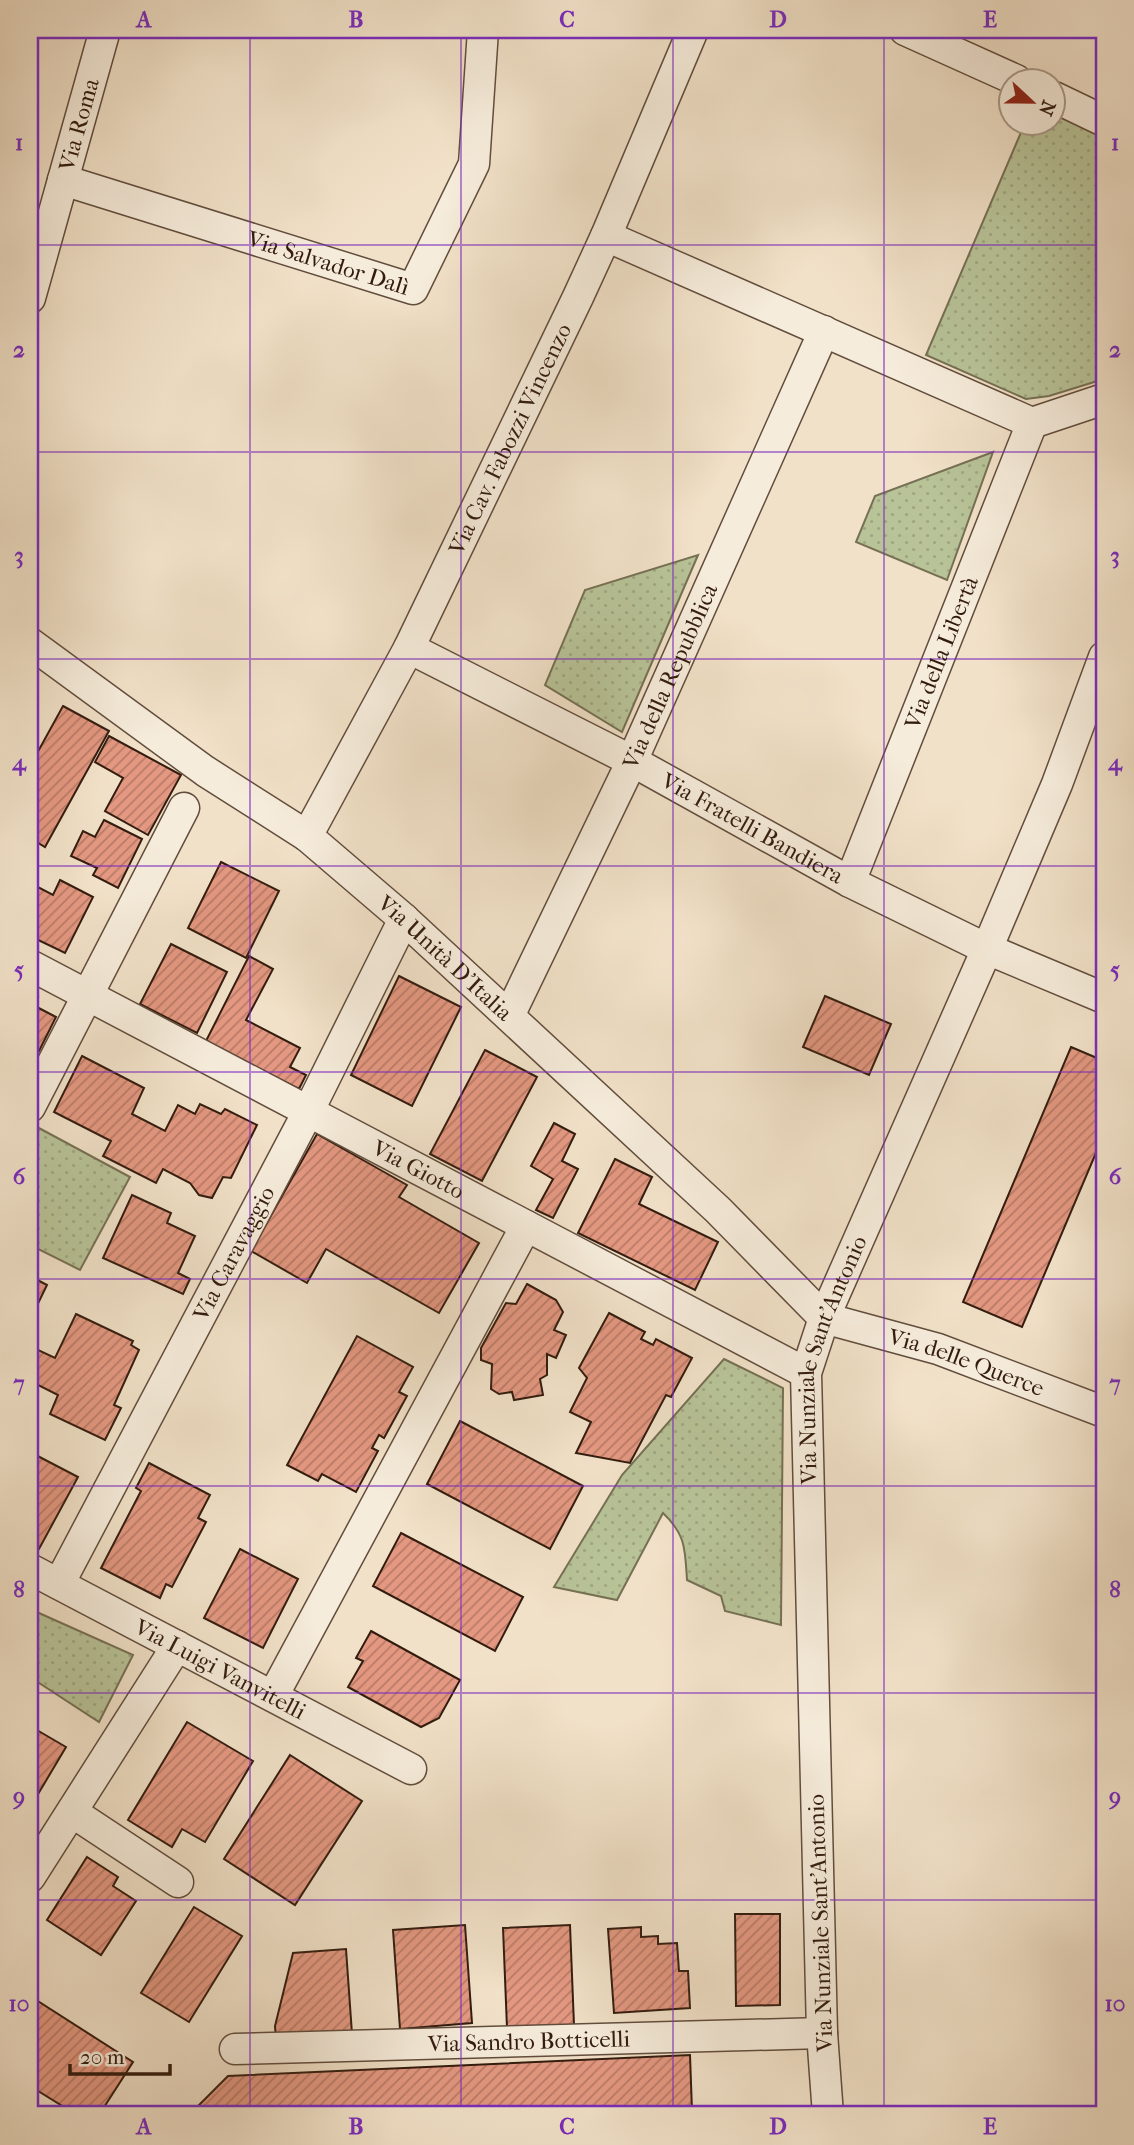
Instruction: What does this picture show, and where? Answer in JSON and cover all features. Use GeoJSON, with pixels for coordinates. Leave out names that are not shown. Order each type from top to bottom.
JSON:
{"type":"FeatureCollection","features":[{"type":"Feature","properties":{"kind":"street","name":"Via Roma"},"geometry":{"type":"LineString","coordinates":[[30,298],[105,30]]}},
{"type":"Feature","properties":{"kind":"street","name":"Via Salvador Dalì"},"geometry":{"type":"LineString","coordinates":[[63,180],[413,289],[474,164],[483,30]]}},
{"type":"Feature","properties":{"kind":"street","name":"Via Cav. Fabozzi Vincenzo"},"geometry":{"type":"LineString","coordinates":[[307,836],[409,648],[606,236],[693,30]]}},
{"type":"Feature","properties":{"kind":"street"},"geometry":{"type":"LineString","coordinates":[[905,30],[998,72]]}},
{"type":"Feature","properties":{"kind":"street"},"geometry":{"type":"LineString","coordinates":[[1068,104],[1104,121]]}},
{"type":"Feature","properties":{"kind":"street"},"geometry":{"type":"LineString","coordinates":[[606,236],[1032,423],[1104,400]]}},
{"type":"Feature","properties":{"kind":"street","name":"Via della Repubblica"},"geometry":{"type":"LineString","coordinates":[[509,1016],[632,761],[824,331]]}},
{"type":"Feature","properties":{"kind":"street","name":"Via della Libertà"},"geometry":{"type":"LineString","coordinates":[[850,882],[1032,423]]}},
{"type":"Feature","properties":{"kind":"street","name":"Via Unità D'Italia"},"geometry":{"type":"LineString","coordinates":[[30,643],[205,771],[307,836],[404,919],[718,1210],[824,1318]]}},
{"type":"Feature","properties":{"kind":"street","name":"Via Fratelli Bandiera"},"geometry":{"type":"LineString","coordinates":[[409,648],[632,761],[850,882],[987,949],[1104,998]]}},
{"type":"Feature","properties":{"kind":"street","name":"Via Nunziale Sant'Antonio"},"geometry":{"type":"LineString","coordinates":[[828,2115],[822,2033],[806,1373],[824,1318],[1057,784],[1104,657]]}},
{"type":"Feature","properties":{"kind":"street"},"geometry":{"type":"LineString","coordinates":[[30,1107],[184,808]]}},
{"type":"Feature","properties":{"kind":"street","name":"Via Caravaggio"},"geometry":{"type":"LineString","coordinates":[[58,1584],[308,1112],[404,919]]}},
{"type":"Feature","properties":{"kind":"street","name":"Via Giotto"},"geometry":{"type":"LineString","coordinates":[[30,965],[806,1373]]}},
{"type":"Feature","properties":{"kind":"street"},"geometry":{"type":"LineString","coordinates":[[273,1696],[526,1226]]}},
{"type":"Feature","properties":{"kind":"street","name":"Via delle Querce"},"geometry":{"type":"LineString","coordinates":[[824,1318],[938,1349],[1104,1412]]}},
{"type":"Feature","properties":{"kind":"street","name":"Via Luigi Vanvitelli"},"geometry":{"type":"LineString","coordinates":[[30,1569],[411,1769]]}},
{"type":"Feature","properties":{"kind":"street"},"geometry":{"type":"LineString","coordinates":[[30,1877],[177,1646]]}},
{"type":"Feature","properties":{"kind":"street"},"geometry":{"type":"LineString","coordinates":[[72,1811],[178,1882]]}},
{"type":"Feature","properties":{"kind":"street","name":"Via Sandro Botticelli"},"geometry":{"type":"LineString","coordinates":[[235,2049],[822,2033]]}},
{"type":"Feature","properties":{"kind":"green space"},"geometry":{"type":"Polygon","coordinates":[[[1068,116],[1104,132],[1104,222],[1100,232],[1104,234],[1104,379],[1049,396],[1026,399],[926,355],[1019,136],[1068,136],[1068,116]]]}},
{"type":"Feature","properties":{"kind":"green space"},"geometry":{"type":"Polygon","coordinates":[[[993,452],[947,580],[856,542],[875,496],[993,452]]]}},
{"type":"Feature","properties":{"kind":"green space"},"geometry":{"type":"Polygon","coordinates":[[[698,555],[622,732],[545,685],[585,590],[698,555]]]}},
{"type":"Feature","properties":{"kind":"green space"},"geometry":{"type":"Polygon","coordinates":[[[37,1127],[130,1177],[80,1270],[30,1245],[30,1138],[37,1127]]]}},
{"type":"Feature","properties":{"kind":"green space"},"geometry":{"type":"Polygon","coordinates":[[[724,1359],[783,1388],[781,1625],[725,1611],[721,1596],[687,1580],[683,1543],[676,1528],[663,1513],[617,1600],[554,1587],[622,1475],[724,1359]]]}},
{"type":"Feature","properties":{"kind":"green space"},"geometry":{"type":"Polygon","coordinates":[[[30,1609],[133,1655],[99,1722],[30,1677],[30,1609]]]}},
{"type":"Feature","properties":{"kind":"building"},"geometry":{"type":"Polygon","coordinates":[[[63,706],[109,731],[45,847],[30,838],[30,766],[63,706]]]}},
{"type":"Feature","properties":{"kind":"building"},"geometry":{"type":"Polygon","coordinates":[[[109,736],[181,775],[148,835],[105,811],[123,778],[95,762],[109,736]]]}},
{"type":"Feature","properties":{"kind":"building"},"geometry":{"type":"Polygon","coordinates":[[[104,820],[142,839],[118,888],[93,875],[97,868],[71,856],[83,831],[95,837],[104,820]]]}},
{"type":"Feature","properties":{"kind":"building"},"geometry":{"type":"Polygon","coordinates":[[[221,862],[279,891],[246,958],[188,928],[221,862]]]}},
{"type":"Feature","properties":{"kind":"building"},"geometry":{"type":"Polygon","coordinates":[[[60,880],[93,897],[65,953],[30,936],[30,883],[53,895],[60,880]]]}},
{"type":"Feature","properties":{"kind":"building"},"geometry":{"type":"Polygon","coordinates":[[[171,944],[227,972],[197,1033],[140,1004],[171,944]]]}},
{"type":"Feature","properties":{"kind":"building"},"geometry":{"type":"Polygon","coordinates":[[[249,956],[273,969],[246,1020],[300,1048],[290,1067],[306,1075],[299,1089],[206,1041],[249,956]]]}},
{"type":"Feature","properties":{"kind":"building"},"geometry":{"type":"Polygon","coordinates":[[[399,976],[461,1007],[412,1106],[351,1075],[399,976]]]}},
{"type":"Feature","properties":{"kind":"building"},"geometry":{"type":"Polygon","coordinates":[[[30,993],[38,997],[33,1005],[56,1017],[31,1067],[30,993]]]}},
{"type":"Feature","properties":{"kind":"building"},"geometry":{"type":"Polygon","coordinates":[[[825,996],[891,1024],[869,1075],[803,1047],[825,996]]]}},
{"type":"Feature","properties":{"kind":"building"},"geometry":{"type":"Polygon","coordinates":[[[1071,1047],[1104,1061],[1104,1134],[1022,1327],[963,1302],[1071,1047]]]}},
{"type":"Feature","properties":{"kind":"building"},"geometry":{"type":"Polygon","coordinates":[[[485,1050],[537,1077],[482,1181],[430,1154],[485,1050]]]}},
{"type":"Feature","properties":{"kind":"building"},"geometry":{"type":"Polygon","coordinates":[[[82,1056],[144,1088],[132,1114],[165,1131],[178,1105],[195,1114],[200,1104],[221,1114],[225,1109],[257,1125],[231,1178],[223,1177],[212,1198],[199,1195],[190,1183],[163,1169],[156,1183],[103,1156],[111,1141],[54,1112],[82,1056]]]}},
{"type":"Feature","properties":{"kind":"building"},"geometry":{"type":"Polygon","coordinates":[[[554,1123],[575,1134],[562,1161],[578,1169],[553,1218],[536,1210],[553,1179],[531,1166],[554,1123]]]}},
{"type":"Feature","properties":{"kind":"building"},"geometry":{"type":"Polygon","coordinates":[[[317,1134],[407,1185],[399,1197],[479,1243],[439,1313],[326,1249],[307,1283],[251,1251],[317,1134]]]}},
{"type":"Feature","properties":{"kind":"building"},"geometry":{"type":"Polygon","coordinates":[[[615,1159],[652,1177],[639,1204],[718,1242],[695,1290],[578,1233],[615,1159]]]}},
{"type":"Feature","properties":{"kind":"building"},"geometry":{"type":"Polygon","coordinates":[[[132,1195],[171,1213],[167,1223],[195,1236],[178,1273],[190,1279],[183,1294],[103,1258],[132,1195]]]}},
{"type":"Feature","properties":{"kind":"building"},"geometry":{"type":"Polygon","coordinates":[[[30,1276],[47,1285],[30,1320],[30,1276]]]}},
{"type":"Feature","properties":{"kind":"building"},"geometry":{"type":"Polygon","coordinates":[[[527,1284],[556,1300],[563,1312],[554,1330],[566,1335],[556,1358],[547,1354],[547,1375],[540,1379],[543,1395],[514,1400],[512,1392],[499,1394],[491,1389],[492,1364],[481,1360],[481,1348],[506,1303],[516,1304],[527,1284]]]}},
{"type":"Feature","properties":{"kind":"building"},"geometry":{"type":"Polygon","coordinates":[[[609,1313],[645,1332],[641,1339],[653,1345],[656,1339],[692,1358],[671,1397],[666,1395],[630,1463],[576,1453],[591,1422],[570,1412],[587,1378],[579,1368],[609,1313]]]}},
{"type":"Feature","properties":{"kind":"building"},"geometry":{"type":"Polygon","coordinates":[[[76,1314],[133,1341],[131,1345],[139,1350],[114,1405],[121,1408],[105,1440],[50,1414],[58,1395],[30,1381],[30,1358],[34,1348],[55,1358],[76,1314]]]}},
{"type":"Feature","properties":{"kind":"building"},"geometry":{"type":"Polygon","coordinates":[[[357,1336],[413,1367],[399,1392],[407,1396],[384,1438],[379,1435],[372,1448],[378,1451],[356,1492],[322,1474],[318,1481],[287,1465],[357,1336]]]}},
{"type":"Feature","properties":{"kind":"building"},"geometry":{"type":"Polygon","coordinates":[[[460,1421],[583,1486],[550,1549],[427,1484],[460,1421]]]}},
{"type":"Feature","properties":{"kind":"building"},"geometry":{"type":"Polygon","coordinates":[[[30,1452],[78,1477],[39,1549],[30,1544],[30,1452]]]}},
{"type":"Feature","properties":{"kind":"building"},"geometry":{"type":"Polygon","coordinates":[[[149,1463],[210,1495],[198,1518],[206,1522],[172,1587],[166,1584],[160,1598],[101,1568],[141,1491],[136,1488],[149,1463]]]}},
{"type":"Feature","properties":{"kind":"building"},"geometry":{"type":"Polygon","coordinates":[[[401,1533],[523,1597],[495,1651],[373,1586],[401,1533]]]}},
{"type":"Feature","properties":{"kind":"building"},"geometry":{"type":"Polygon","coordinates":[[[240,1549],[298,1579],[263,1648],[204,1618],[240,1549]]]}},
{"type":"Feature","properties":{"kind":"building"},"geometry":{"type":"Polygon","coordinates":[[[371,1631],[460,1680],[439,1718],[421,1727],[348,1687],[363,1661],[356,1658],[371,1631]]]}},
{"type":"Feature","properties":{"kind":"building"},"geometry":{"type":"Polygon","coordinates":[[[187,1722],[253,1761],[205,1842],[182,1829],[172,1847],[128,1820],[187,1722]]]}},
{"type":"Feature","properties":{"kind":"building"},"geometry":{"type":"Polygon","coordinates":[[[30,1726],[66,1747],[31,1806],[30,1805],[30,1726]]]}},
{"type":"Feature","properties":{"kind":"building"},"geometry":{"type":"Polygon","coordinates":[[[290,1755],[362,1801],[295,1905],[224,1859],[290,1755]]]}},
{"type":"Feature","properties":{"kind":"building"},"geometry":{"type":"Polygon","coordinates":[[[87,1857],[118,1877],[113,1886],[136,1901],[101,1955],[47,1920],[87,1857]]]}},
{"type":"Feature","properties":{"kind":"building"},"geometry":{"type":"Polygon","coordinates":[[[194,1907],[242,1936],[189,2022],[141,1993],[194,1907]]]}},
{"type":"Feature","properties":{"kind":"building"},"geometry":{"type":"Polygon","coordinates":[[[735,1914],[780,1914],[780,2005],[736,2006],[735,1914]]]}},
{"type":"Feature","properties":{"kind":"building"},"geometry":{"type":"Polygon","coordinates":[[[465,1925],[472,2023],[400,2029],[393,1930],[465,1925]]]}},
{"type":"Feature","properties":{"kind":"building"},"geometry":{"type":"Polygon","coordinates":[[[570,1925],[574,2025],[507,2028],[503,1928],[570,1925]]]}},
{"type":"Feature","properties":{"kind":"building"},"geometry":{"type":"Polygon","coordinates":[[[641,1927],[641,1937],[658,1936],[658,1944],[677,1943],[679,1971],[688,1971],[690,2008],[614,2013],[608,1929],[641,1927]]]}},
{"type":"Feature","properties":{"kind":"building"},"geometry":{"type":"Polygon","coordinates":[[[346,1949],[352,2034],[276,2039],[275,2026],[293,1953],[346,1949]]]}},
{"type":"Feature","properties":{"kind":"building"},"geometry":{"type":"Polygon","coordinates":[[[30,1996],[133,2062],[99,2115],[77,2115],[30,2086],[30,1996]]]}},
{"type":"Feature","properties":{"kind":"building"},"geometry":{"type":"Polygon","coordinates":[[[690,2055],[692,2111],[581,2115],[202,2115],[199,2105],[228,2076],[690,2055]]]}}]}
